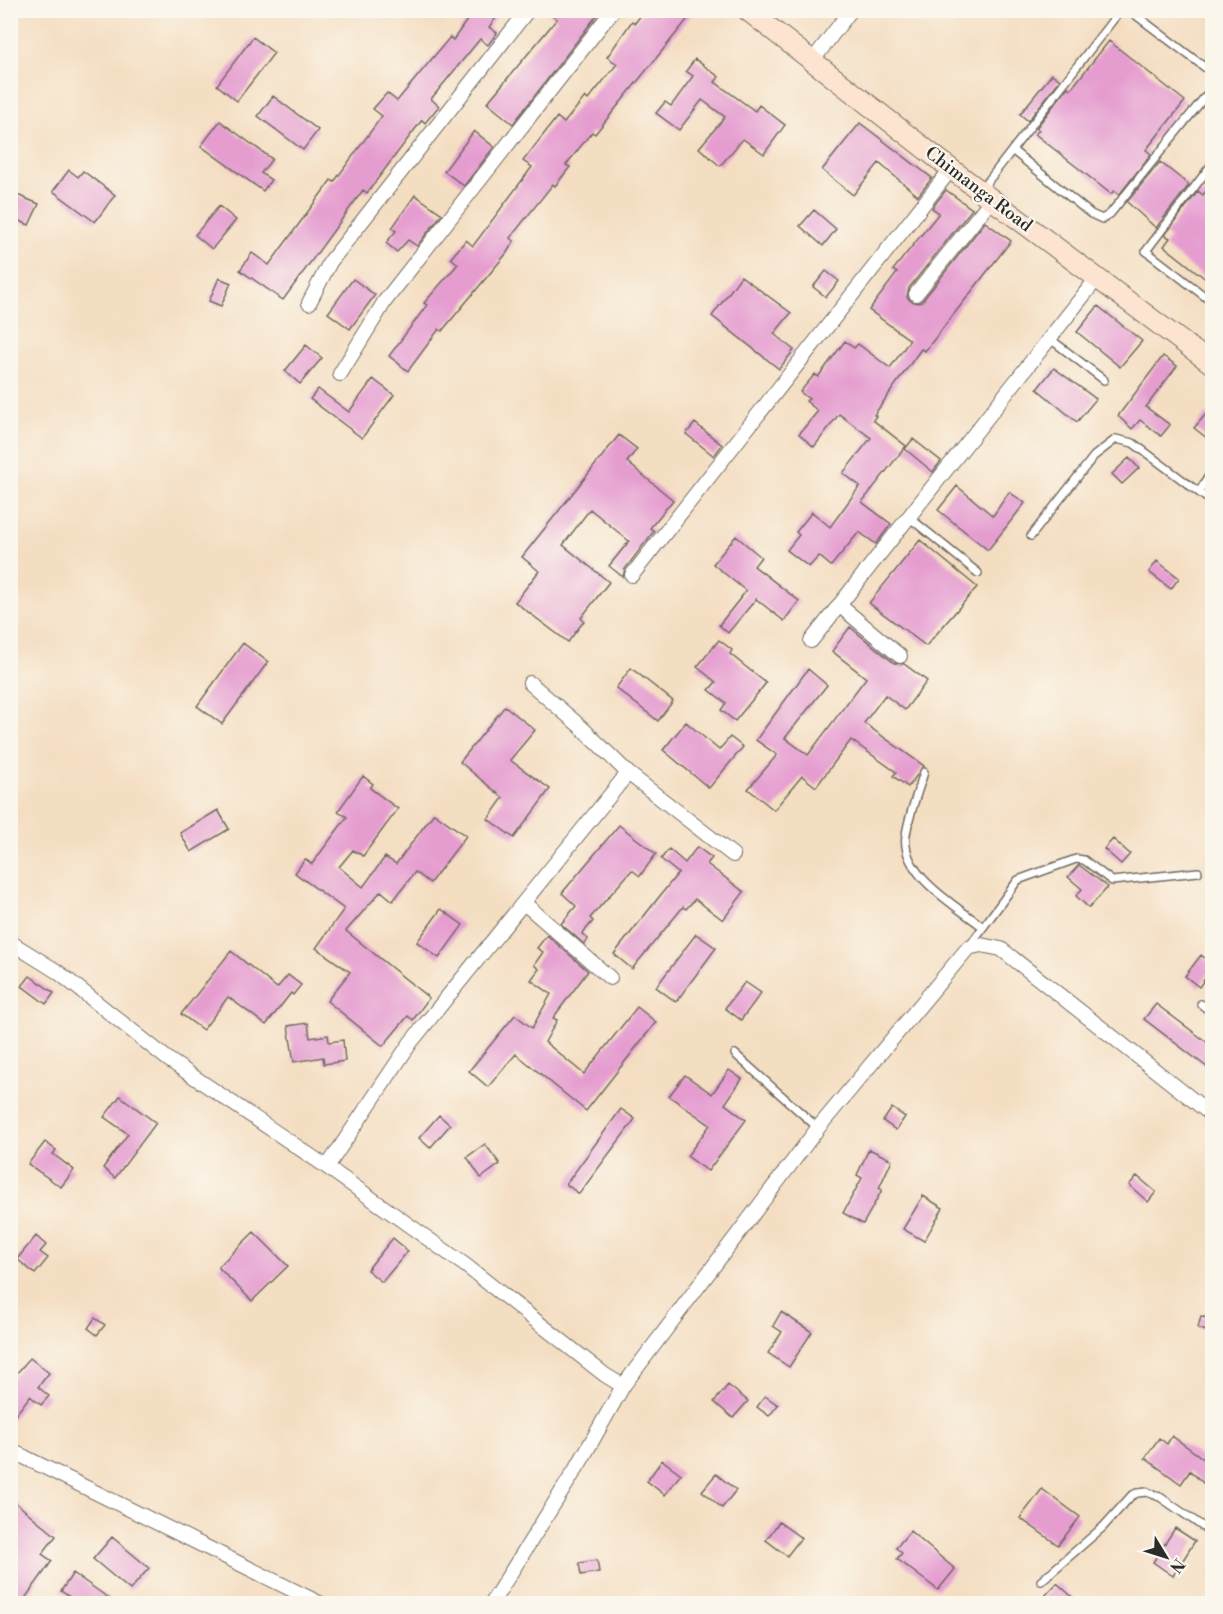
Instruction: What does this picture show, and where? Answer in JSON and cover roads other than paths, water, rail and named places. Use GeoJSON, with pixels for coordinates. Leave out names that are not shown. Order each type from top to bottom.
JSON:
{"type":"FeatureCollection","features":[{"type":"Feature","properties":{"kind":"street"},"geometry":{"type":"LineString","coordinates":[[309,303],[330,262],[528,10]]}},
{"type":"Feature","properties":{"kind":"street"},"geometry":{"type":"LineString","coordinates":[[340,374],[385,301],[613,10]]}},
{"type":"Feature","properties":{"kind":"street","name":"Chimanga Road"},"geometry":{"type":"LineString","coordinates":[[747,10],[951,169],[1211,360]]}},
{"type":"Feature","properties":{"kind":"street"},"geometry":{"type":"LineString","coordinates":[[813,60],[851,10]]}},
{"type":"Feature","properties":{"kind":"street"},"geometry":{"type":"LineString","coordinates":[[632,575],[951,169]]}},
{"type":"Feature","properties":{"kind":"street"},"geometry":{"type":"LineString","coordinates":[[916,294],[987,195]]}},
{"type":"Feature","properties":{"kind":"street"},"geometry":{"type":"LineString","coordinates":[[811,641],[1098,277]]}},
{"type":"Feature","properties":{"kind":"street"},"geometry":{"type":"LineString","coordinates":[[839,605],[900,656]]}},
{"type":"Feature","properties":{"kind":"street"},"geometry":{"type":"LineString","coordinates":[[530,683],[581,727],[628,773],[733,855]]}},
{"type":"Feature","properties":{"kind":"street"},"geometry":{"type":"LineString","coordinates":[[327,1167],[411,1042],[628,773]]}},
{"type":"Feature","properties":{"kind":"street"},"geometry":{"type":"LineString","coordinates":[[524,903],[610,978]]}},
{"type":"Feature","properties":{"kind":"street"},"geometry":{"type":"LineString","coordinates":[[10,942],[58,972],[169,1060],[327,1167],[465,1265],[605,1375],[623,1386]]}},
{"type":"Feature","properties":{"kind":"street"},"geometry":{"type":"LineString","coordinates":[[492,1604],[579,1464],[623,1386],[818,1128],[968,948],[981,945],[1001,949],[1212,1115]]}},
{"type":"Feature","properties":{"kind":"street"},"geometry":{"type":"LineString","coordinates":[[10,1450],[321,1604]]}},
{"type":"Feature","properties":{"kind":"lane"},"geometry":{"type":"LineString","coordinates":[[987,195],[1012,150],[1119,12],[1127,10],[1211,72],[1212,80],[1208,93],[1110,214],[1102,219],[1091,214],[1012,150]]}},
{"type":"Feature","properties":{"kind":"lane"},"geometry":{"type":"LineString","coordinates":[[1212,164],[1146,251],[1212,302]]}},
{"type":"Feature","properties":{"kind":"lane"},"geometry":{"type":"LineString","coordinates":[[1049,338],[1104,380]]}},
{"type":"Feature","properties":{"kind":"lane"},"geometry":{"type":"LineString","coordinates":[[1031,536],[1094,456],[1116,439],[1132,443],[1212,502]]}},
{"type":"Feature","properties":{"kind":"lane"},"geometry":{"type":"LineString","coordinates":[[1199,492],[1212,471]]}},
{"type":"Feature","properties":{"kind":"lane"},"geometry":{"type":"LineString","coordinates":[[910,518],[978,573]]}},
{"type":"Feature","properties":{"kind":"lane"},"geometry":{"type":"LineString","coordinates":[[924,772],[906,836],[912,864],[921,876],[983,927]]}},
{"type":"Feature","properties":{"kind":"lane"},"geometry":{"type":"LineString","coordinates":[[968,948],[1018,880],[1076,859],[1084,860],[1112,881],[1198,872]]}},
{"type":"Feature","properties":{"kind":"lane"},"geometry":{"type":"LineString","coordinates":[[1201,1004],[1212,1013]]}},
{"type":"Feature","properties":{"kind":"lane"},"geometry":{"type":"LineString","coordinates":[[735,1054],[818,1128]]}},
{"type":"Feature","properties":{"kind":"lane"},"geometry":{"type":"LineString","coordinates":[[1041,1581],[1104,1527],[1131,1496],[1137,1493],[1147,1492],[1160,1497],[1212,1533]]}}]}
